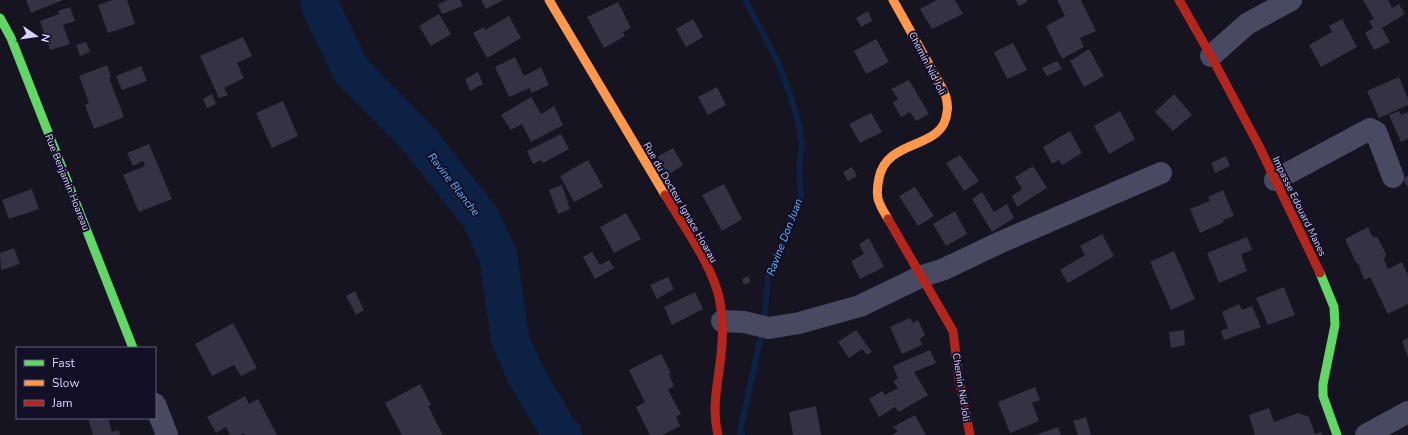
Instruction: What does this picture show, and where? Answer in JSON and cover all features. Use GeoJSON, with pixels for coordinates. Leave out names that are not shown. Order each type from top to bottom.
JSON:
{"type":"FeatureCollection","features":[{"type":"Feature","properties":{"kind":"street","name":"Rue du Docteur Ignace Hoarau"},"geometry":{"type":"LineString","coordinates":[[549,0],[701,256],[719,297],[722,320],[721,355],[714,407],[718,435]]}},
{"type":"Feature","properties":{"kind":"street","name":"Chemin Nid Joli"},"geometry":{"type":"LineString","coordinates":[[893,0],[946,97],[948,106],[947,116],[937,134],[892,155],[884,165],[878,183],[878,202],[953,331],[959,380],[970,435]]}},
{"type":"Feature","properties":{"kind":"street","name":"Impasse Edouard Manes"},"geometry":{"type":"LineString","coordinates":[[1178,0],[1211,56],[1275,180],[1328,290],[1334,307],[1335,325],[1323,384],[1323,396],[1337,435]]}},
{"type":"Feature","properties":{"kind":"street"},"geometry":{"type":"LineString","coordinates":[[1211,56],[1247,24],[1291,0]]}},
{"type":"Feature","properties":{"kind":"street","name":"Rue Benjamin Hoareau"},"geometry":{"type":"LineString","coordinates":[[0,18],[11,38],[133,347]]}},
{"type":"Feature","properties":{"kind":"street"},"geometry":{"type":"LineString","coordinates":[[1275,180],[1370,129],[1376,132],[1393,177]]}},
{"type":"Feature","properties":{"kind":"street"},"geometry":{"type":"LineString","coordinates":[[722,320],[744,322],[769,328],[799,323],[860,306],[922,276],[942,270],[1001,242],[1161,173]]}},
{"type":"Feature","properties":{"kind":"street"},"geometry":{"type":"LineString","coordinates":[[156,407],[167,435]]}},
{"type":"Feature","properties":{"kind":"street"},"geometry":{"type":"LineString","coordinates":[[1366,435],[1408,412]]}},
{"type":"Feature","properties":{"kind":"building"},"geometry":{"type":"Polygon","coordinates":[[[26,0],[63,0],[31,13],[26,0]]]}},
{"type":"Feature","properties":{"kind":"building"},"geometry":{"type":"Polygon","coordinates":[[[112,0],[127,0],[135,24],[108,33],[98,5],[112,0]]]}},
{"type":"Feature","properties":{"kind":"building"},"geometry":{"type":"Polygon","coordinates":[[[448,0],[460,0],[463,6],[442,14],[438,4],[448,0]]]}},
{"type":"Feature","properties":{"kind":"building"},"geometry":{"type":"Polygon","coordinates":[[[481,0],[503,0],[486,9],[481,0]]]}},
{"type":"Feature","properties":{"kind":"building"},"geometry":{"type":"Polygon","coordinates":[[[937,0],[955,0],[963,14],[932,29],[920,9],[937,0]]]}},
{"type":"Feature","properties":{"kind":"building"},"geometry":{"type":"Polygon","coordinates":[[[1016,0],[1027,0],[1027,2],[1019,6],[1016,0]]]}},
{"type":"Feature","properties":{"kind":"building"},"geometry":{"type":"Polygon","coordinates":[[[1057,0],[1081,0],[1096,31],[1080,38],[1084,47],[1062,59],[1046,26],[1065,16],[1057,0]]]}},
{"type":"Feature","properties":{"kind":"building"},"geometry":{"type":"Polygon","coordinates":[[[1363,0],[1388,0],[1392,8],[1399,4],[1405,14],[1382,28],[1390,42],[1374,50],[1365,33],[1373,28],[1369,21],[1374,19],[1363,0]]]}},
{"type":"Feature","properties":{"kind":"building"},"geometry":{"type":"Polygon","coordinates":[[[618,2],[631,28],[623,32],[625,36],[604,48],[587,17],[618,2]]]}},
{"type":"Feature","properties":{"kind":"building"},"geometry":{"type":"Polygon","coordinates":[[[70,7],[75,21],[63,25],[70,44],[50,50],[40,21],[59,14],[58,11],[70,7]]]}},
{"type":"Feature","properties":{"kind":"building"},"geometry":{"type":"Polygon","coordinates":[[[868,11],[872,21],[861,27],[856,18],[868,11]]]}},
{"type":"Feature","properties":{"kind":"building"},"geometry":{"type":"Polygon","coordinates":[[[439,14],[451,34],[431,46],[419,26],[439,14]]]}},
{"type":"Feature","properties":{"kind":"building"},"geometry":{"type":"Polygon","coordinates":[[[509,16],[521,38],[487,58],[473,33],[484,27],[485,30],[509,16]]]}},
{"type":"Feature","properties":{"kind":"building"},"geometry":{"type":"Polygon","coordinates":[[[693,19],[703,37],[686,47],[676,29],[693,19]]]}},
{"type":"Feature","properties":{"kind":"building"},"geometry":{"type":"Polygon","coordinates":[[[1342,19],[1357,47],[1321,67],[1309,45],[1332,32],[1329,26],[1342,19]]]}},
{"type":"Feature","properties":{"kind":"building"},"geometry":{"type":"Polygon","coordinates":[[[243,37],[252,56],[237,63],[244,78],[224,88],[228,95],[219,98],[200,56],[243,37]]]}},
{"type":"Feature","properties":{"kind":"building"},"geometry":{"type":"Polygon","coordinates":[[[876,39],[889,62],[866,74],[854,51],[876,39]]]}},
{"type":"Feature","properties":{"kind":"building"},"geometry":{"type":"Polygon","coordinates":[[[86,42],[90,52],[80,56],[76,45],[86,42]]]}},
{"type":"Feature","properties":{"kind":"building"},"geometry":{"type":"Polygon","coordinates":[[[1013,43],[1027,70],[1007,79],[994,52],[1013,43]]]}},
{"type":"Feature","properties":{"kind":"building"},"geometry":{"type":"Polygon","coordinates":[[[1089,49],[1104,76],[1084,87],[1070,61],[1089,49]]]}},
{"type":"Feature","properties":{"kind":"building"},"geometry":{"type":"Polygon","coordinates":[[[515,57],[524,76],[541,67],[549,85],[531,93],[530,88],[509,97],[495,67],[515,57]]]}},
{"type":"Feature","properties":{"kind":"building"},"geometry":{"type":"Polygon","coordinates":[[[1057,61],[1062,69],[1047,76],[1042,68],[1057,61]]]}},
{"type":"Feature","properties":{"kind":"building"},"geometry":{"type":"Polygon","coordinates":[[[107,65],[111,77],[109,78],[124,117],[94,129],[85,105],[89,103],[79,76],[107,65]]]}},
{"type":"Feature","properties":{"kind":"building"},"geometry":{"type":"Polygon","coordinates":[[[141,66],[147,81],[122,90],[116,76],[141,66]]]}},
{"type":"Feature","properties":{"kind":"building"},"geometry":{"type":"Polygon","coordinates":[[[478,72],[483,84],[470,91],[465,79],[478,72]]]}},
{"type":"Feature","properties":{"kind":"building"},"geometry":{"type":"Polygon","coordinates":[[[1399,77],[1408,99],[1408,105],[1379,118],[1367,91],[1399,77]]]}},
{"type":"Feature","properties":{"kind":"building"},"geometry":{"type":"Polygon","coordinates":[[[909,80],[929,114],[916,121],[910,112],[901,117],[893,103],[898,99],[891,89],[909,80]]]}},
{"type":"Feature","properties":{"kind":"building"},"geometry":{"type":"Polygon","coordinates":[[[717,87],[726,105],[708,115],[698,97],[717,87]]]}},
{"type":"Feature","properties":{"kind":"building"},"geometry":{"type":"Polygon","coordinates":[[[212,94],[216,104],[207,108],[203,99],[212,94]]]}},
{"type":"Feature","properties":{"kind":"building"},"geometry":{"type":"Polygon","coordinates":[[[1174,94],[1192,115],[1173,131],[1155,112],[1174,94]]]}},
{"type":"Feature","properties":{"kind":"building"},"geometry":{"type":"Polygon","coordinates":[[[531,97],[541,114],[554,106],[563,125],[531,142],[522,124],[511,130],[501,115],[531,97]]]}},
{"type":"Feature","properties":{"kind":"building"},"geometry":{"type":"Polygon","coordinates":[[[283,101],[298,136],[272,148],[256,113],[283,101]]]}},
{"type":"Feature","properties":{"kind":"building"},"geometry":{"type":"Polygon","coordinates":[[[1120,111],[1135,139],[1109,154],[1094,126],[1120,111]]]}},
{"type":"Feature","properties":{"kind":"building"},"geometry":{"type":"Polygon","coordinates":[[[1399,111],[1401,115],[1408,112],[1408,139],[1401,142],[1389,115],[1399,111]]]}},
{"type":"Feature","properties":{"kind":"building"},"geometry":{"type":"Polygon","coordinates":[[[871,113],[882,132],[860,143],[849,124],[871,113]]]}},
{"type":"Feature","properties":{"kind":"building"},"geometry":{"type":"Polygon","coordinates":[[[1070,131],[1082,153],[1062,165],[1059,160],[1052,164],[1043,147],[1070,131]]]}},
{"type":"Feature","properties":{"kind":"building"},"geometry":{"type":"Polygon","coordinates":[[[561,134],[569,149],[543,163],[541,160],[533,164],[527,151],[561,134]]]}},
{"type":"Feature","properties":{"kind":"building"},"geometry":{"type":"Polygon","coordinates":[[[149,144],[172,199],[139,212],[123,175],[145,166],[143,161],[133,166],[127,153],[149,144]]]}},
{"type":"Feature","properties":{"kind":"building"},"geometry":{"type":"Polygon","coordinates":[[[673,148],[683,165],[668,175],[657,157],[673,148]]]}},
{"type":"Feature","properties":{"kind":"building"},"geometry":{"type":"Polygon","coordinates":[[[960,155],[979,181],[964,191],[946,163],[960,155]]]}},
{"type":"Feature","properties":{"kind":"building"},"geometry":{"type":"Polygon","coordinates":[[[1226,156],[1230,166],[1215,173],[1211,163],[1226,156]]]}},
{"type":"Feature","properties":{"kind":"building"},"geometry":{"type":"Polygon","coordinates":[[[588,160],[603,187],[574,202],[560,176],[588,160]]]}},
{"type":"Feature","properties":{"kind":"building"},"geometry":{"type":"Polygon","coordinates":[[[1033,166],[1047,188],[1017,207],[1012,196],[1022,189],[1015,177],[1033,166]]]}},
{"type":"Feature","properties":{"kind":"building"},"geometry":{"type":"Polygon","coordinates":[[[852,167],[857,176],[848,181],[843,172],[852,167]]]}},
{"type":"Feature","properties":{"kind":"building"},"geometry":{"type":"Polygon","coordinates":[[[1408,176],[1408,188],[1403,178],[1408,176]]]}},
{"type":"Feature","properties":{"kind":"building"},"geometry":{"type":"Polygon","coordinates":[[[724,184],[742,219],[722,231],[702,195],[724,184]]]}},
{"type":"Feature","properties":{"kind":"building"},"geometry":{"type":"Polygon","coordinates":[[[562,185],[570,209],[558,214],[549,190],[562,185]]]}},
{"type":"Feature","properties":{"kind":"building"},"geometry":{"type":"Polygon","coordinates":[[[915,187],[934,216],[918,226],[899,196],[915,187]]]}},
{"type":"Feature","properties":{"kind":"building"},"geometry":{"type":"Polygon","coordinates":[[[32,189],[39,209],[9,219],[2,200],[32,189]]]}},
{"type":"Feature","properties":{"kind":"building"},"geometry":{"type":"Polygon","coordinates":[[[1223,190],[1234,216],[1223,220],[1224,222],[1200,233],[1190,209],[1210,201],[1208,197],[1223,190]]]}},
{"type":"Feature","properties":{"kind":"building"},"geometry":{"type":"Polygon","coordinates":[[[982,192],[994,212],[1007,204],[1014,218],[992,232],[972,199],[982,192]]]}},
{"type":"Feature","properties":{"kind":"building"},"geometry":{"type":"Polygon","coordinates":[[[955,211],[967,234],[946,246],[933,224],[955,211]]]}},
{"type":"Feature","properties":{"kind":"building"},"geometry":{"type":"Polygon","coordinates":[[[626,213],[641,239],[614,253],[600,227],[626,213]]]}},
{"type":"Feature","properties":{"kind":"building"},"geometry":{"type":"Polygon","coordinates":[[[1368,227],[1372,236],[1378,238],[1386,254],[1384,260],[1388,269],[1402,262],[1408,275],[1408,304],[1388,314],[1370,277],[1365,280],[1345,239],[1368,227]]]}},
{"type":"Feature","properties":{"kind":"building"},"geometry":{"type":"Polygon","coordinates":[[[1102,234],[1114,256],[1068,283],[1060,270],[1085,255],[1080,246],[1102,234]]]}},
{"type":"Feature","properties":{"kind":"building"},"geometry":{"type":"Polygon","coordinates":[[[1247,237],[1252,250],[1241,254],[1247,271],[1219,283],[1207,253],[1247,237]]]}},
{"type":"Feature","properties":{"kind":"building"},"geometry":{"type":"Polygon","coordinates":[[[869,238],[884,267],[860,279],[851,261],[864,254],[859,244],[869,238]]]}},
{"type":"Feature","properties":{"kind":"building"},"geometry":{"type":"Polygon","coordinates":[[[14,248],[20,264],[1,270],[0,253],[14,248]]]}},
{"type":"Feature","properties":{"kind":"building"},"geometry":{"type":"Polygon","coordinates":[[[1174,251],[1195,299],[1171,310],[1150,262],[1174,251]]]}},
{"type":"Feature","properties":{"kind":"building"},"geometry":{"type":"Polygon","coordinates":[[[592,252],[600,265],[609,260],[614,268],[595,279],[583,257],[592,252]]]}},
{"type":"Feature","properties":{"kind":"building"},"geometry":{"type":"Polygon","coordinates":[[[748,276],[751,282],[744,285],[742,279],[748,276]]]}},
{"type":"Feature","properties":{"kind":"building"},"geometry":{"type":"Polygon","coordinates":[[[668,277],[674,289],[657,299],[650,285],[668,277]]]}},
{"type":"Feature","properties":{"kind":"building"},"geometry":{"type":"Polygon","coordinates":[[[1284,287],[1295,315],[1268,325],[1256,298],[1284,287]]]}},
{"type":"Feature","properties":{"kind":"building"},"geometry":{"type":"Polygon","coordinates":[[[355,291],[364,310],[356,315],[346,296],[355,291]]]}},
{"type":"Feature","properties":{"kind":"building"},"geometry":{"type":"Polygon","coordinates":[[[695,292],[703,309],[672,325],[664,307],[695,292]]]}},
{"type":"Feature","properties":{"kind":"building"},"geometry":{"type":"Polygon","coordinates":[[[1239,304],[1242,310],[1252,306],[1261,327],[1224,340],[1221,331],[1228,328],[1222,312],[1239,304]]]}},
{"type":"Feature","properties":{"kind":"building"},"geometry":{"type":"Polygon","coordinates":[[[910,318],[913,323],[918,320],[925,335],[920,339],[922,345],[902,354],[890,327],[910,318]]]}},
{"type":"Feature","properties":{"kind":"building"},"geometry":{"type":"Polygon","coordinates":[[[233,323],[257,368],[241,376],[234,365],[212,376],[195,344],[233,323]]]}},
{"type":"Feature","properties":{"kind":"building"},"geometry":{"type":"Polygon","coordinates":[[[856,330],[872,352],[867,355],[862,349],[849,358],[838,342],[856,330]]]}},
{"type":"Feature","properties":{"kind":"building"},"geometry":{"type":"Polygon","coordinates":[[[1184,330],[1185,345],[1171,348],[1169,332],[1184,330]]]}},
{"type":"Feature","properties":{"kind":"building"},"geometry":{"type":"Polygon","coordinates":[[[1408,338],[1408,357],[1402,341],[1408,338]]]}},
{"type":"Feature","properties":{"kind":"building"},"geometry":{"type":"Polygon","coordinates":[[[930,350],[936,363],[914,372],[928,395],[899,412],[895,407],[879,417],[869,399],[882,391],[885,395],[898,388],[893,381],[898,378],[893,366],[930,350]]]}},
{"type":"Feature","properties":{"kind":"building"},"geometry":{"type":"Polygon","coordinates":[[[661,354],[671,373],[669,374],[674,386],[668,390],[681,414],[676,417],[680,426],[663,435],[650,435],[636,407],[645,402],[629,370],[661,354]]]}},
{"type":"Feature","properties":{"kind":"building"},"geometry":{"type":"Polygon","coordinates":[[[420,384],[431,405],[428,406],[443,435],[402,435],[385,403],[420,384]]]}},
{"type":"Feature","properties":{"kind":"building"},"geometry":{"type":"Polygon","coordinates":[[[1035,387],[1040,400],[1032,403],[1039,421],[1010,433],[998,402],[1035,387]]]}},
{"type":"Feature","properties":{"kind":"building"},"geometry":{"type":"Polygon","coordinates":[[[245,396],[249,404],[258,399],[277,435],[245,435],[244,433],[240,435],[230,435],[226,427],[216,433],[207,417],[245,396]]]}},
{"type":"Feature","properties":{"kind":"building"},"geometry":{"type":"Polygon","coordinates":[[[816,406],[821,435],[793,435],[789,412],[816,406]]]}},
{"type":"Feature","properties":{"kind":"building"},"geometry":{"type":"Polygon","coordinates":[[[1269,408],[1274,422],[1298,413],[1309,417],[1315,434],[1321,432],[1323,435],[1255,435],[1249,415],[1269,408]]]}},
{"type":"Feature","properties":{"kind":"building"},"geometry":{"type":"Polygon","coordinates":[[[915,415],[926,435],[892,435],[897,432],[896,428],[894,429],[893,427],[915,415]]]}},
{"type":"Feature","properties":{"kind":"building"},"geometry":{"type":"Polygon","coordinates":[[[1086,417],[1091,435],[1078,435],[1073,421],[1086,417]]]}},
{"type":"Feature","properties":{"kind":"building"},"geometry":{"type":"Polygon","coordinates":[[[88,419],[108,419],[112,432],[119,430],[120,435],[93,435],[88,419]]]}},
{"type":"Feature","properties":{"kind":"building"},"geometry":{"type":"Polygon","coordinates":[[[1058,427],[1061,435],[1036,435],[1058,427]]]}},
{"type":"Feature","properties":{"kind":"waterway","name":"Ravine Blanche"},"geometry":{"type":"LineString","coordinates":[[319,0],[322,10],[351,70],[421,142],[480,217],[498,255],[510,339],[526,375],[557,428],[563,435]]}},
{"type":"Feature","properties":{"kind":"waterway","name":"Ravine Don Juan"},"geometry":{"type":"LineString","coordinates":[[742,435],[740,432],[764,322],[768,275],[782,247],[801,194],[799,170],[802,145],[799,125],[791,97],[778,62],[745,0]]}},
{"type":"Feature","properties":{"kind":"traffic: fast"},"geometry":{"type":"LineString","coordinates":[[0,18],[11,38],[133,347]]}},
{"type":"Feature","properties":{"kind":"traffic: fast"},"geometry":{"type":"LineString","coordinates":[[1320,273],[1334,307],[1335,325],[1323,384],[1323,396],[1337,435]]}},
{"type":"Feature","properties":{"kind":"traffic: slow"},"geometry":{"type":"LineString","coordinates":[[549,0],[665,195]]}},
{"type":"Feature","properties":{"kind":"traffic: slow"},"geometry":{"type":"LineString","coordinates":[[888,219],[877,195],[879,178],[884,165],[903,149],[936,133],[944,124],[947,112],[947,102],[943,90],[893,0]]}},
{"type":"Feature","properties":{"kind":"traffic: jam"},"geometry":{"type":"LineString","coordinates":[[1179,0],[1259,146],[1320,273]]}},
{"type":"Feature","properties":{"kind":"traffic: jam"},"geometry":{"type":"LineString","coordinates":[[665,195],[702,255],[714,280],[718,293],[722,330],[721,354],[715,400],[718,435]]}},
{"type":"Feature","properties":{"kind":"traffic: jam"},"geometry":{"type":"LineString","coordinates":[[888,219],[953,331],[959,380],[970,435]]}}]}
